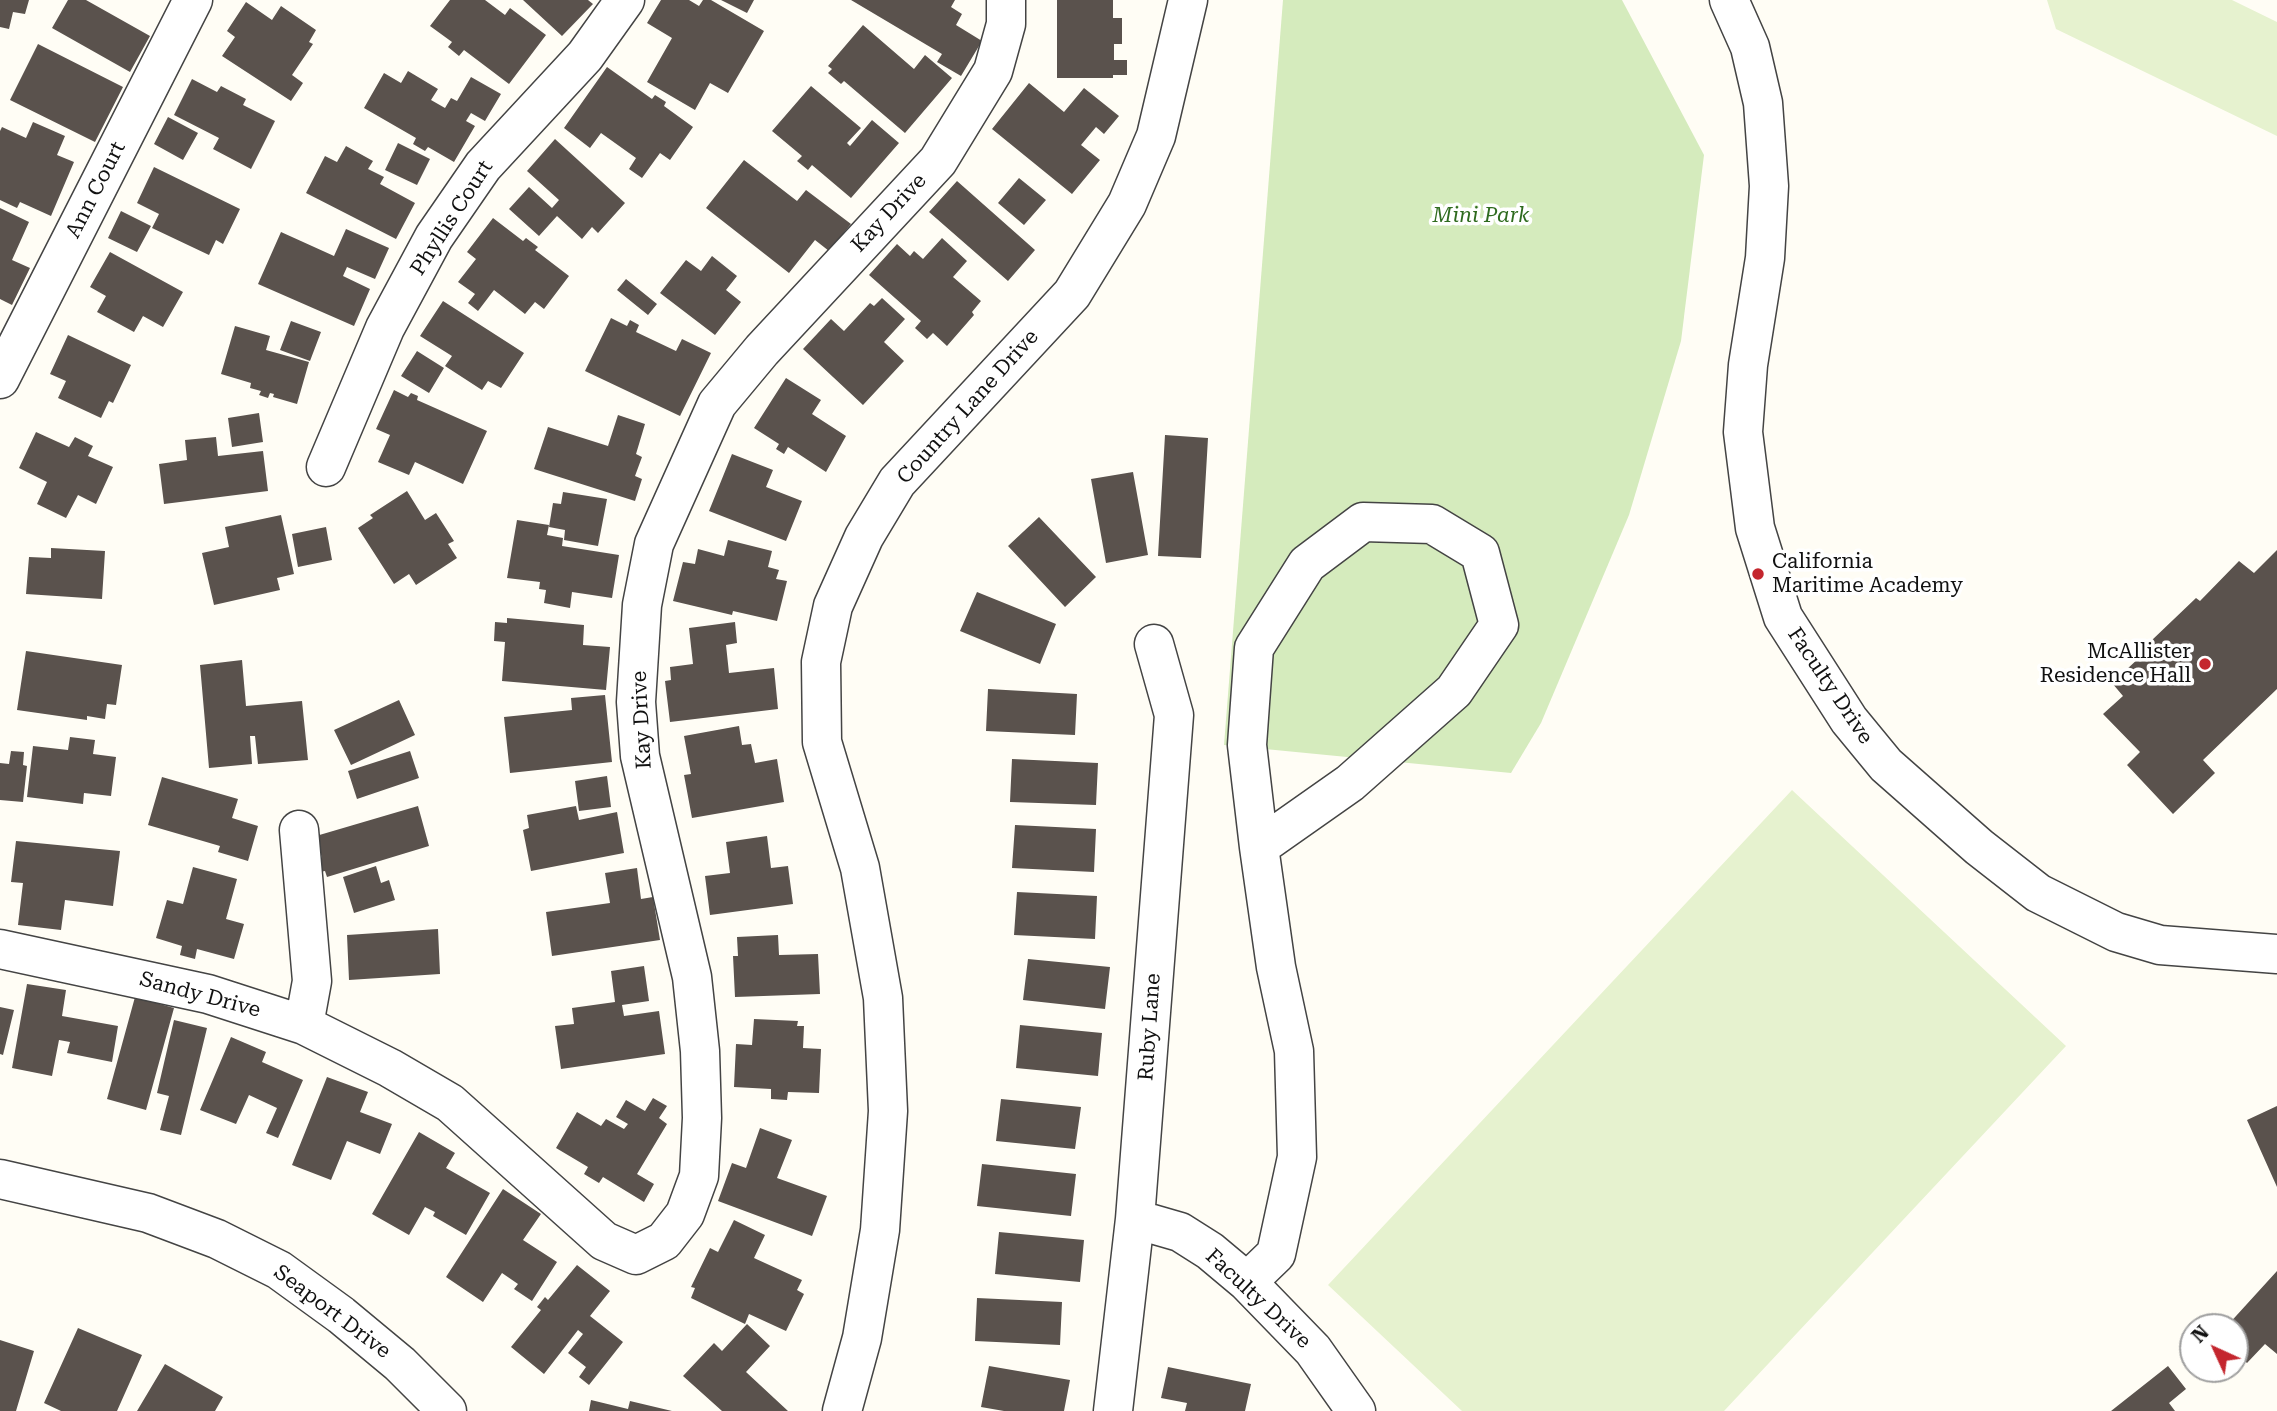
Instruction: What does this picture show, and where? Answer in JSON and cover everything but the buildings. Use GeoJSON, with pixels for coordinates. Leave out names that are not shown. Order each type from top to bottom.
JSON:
{"type":"FeatureCollection","features":[{"type":"Feature","properties":{"kind":"street","name":"Ann Court"},"geometry":{"type":"LineString","coordinates":[[0,379],[193,0]]}},
{"type":"Feature","properties":{"kind":"street","name":"Phyllis Court"},"geometry":{"type":"LineString","coordinates":[[326,467],[385,328],[434,237],[483,166],[585,56],[625,0]]}},
{"type":"Feature","properties":{"kind":"street","name":"Kay Drive"},"geometry":{"type":"LineString","coordinates":[[390,1068],[450,1103],[604,1241],[636,1255],[664,1241],[685,1214],[699,1176],[702,1118],[700,1051],[692,977],[640,756],[636,702],[642,605],[654,544],[717,404],[762,350],[938,161],[993,71],[1006,24],[1006,0]]}},
{"type":"Feature","properties":{"kind":"street","name":"Country Lane Drive"},"geometry":{"type":"LineString","coordinates":[[842,1411],[862,1339],[880,1230],[888,1111],[883,998],[860,868],[822,742],[821,662],[834,606],[864,537],[897,482],[1072,294],[1127,204],[1156,136],[1188,0]]}},
{"type":"Feature","properties":{"kind":"street","name":"Faculty Drive"},"geometry":{"type":"LineString","coordinates":[[1728,0],[1750,47],[1763,103],[1769,186],[1765,258],[1748,365],[1743,432],[1755,528],[1783,617],[1849,720],[1886,765],[1979,847],[2038,893],[2116,932],[2160,945],[2277,954]]}},
{"type":"Feature","properties":{"kind":"street"},"geometry":{"type":"LineString","coordinates":[[1247,1282],[1276,1254],[1297,1157],[1294,1051],[1276,967],[1259,847],[1247,745],[1254,648],[1307,564],[1363,522],[1432,524],[1480,553],[1499,625],[1454,691],[1350,783],[1259,847]]}},
{"type":"Feature","properties":{"kind":"street","name":"Ruby Lane"},"geometry":{"type":"LineString","coordinates":[[1113,1411],[1135,1219],[1174,715],[1154,644]]}},
{"type":"Feature","properties":{"kind":"street"},"geometry":{"type":"LineString","coordinates":[[299,831],[312,981],[304,1025]]}},
{"type":"Feature","properties":{"kind":"street","name":"Sandy Drive"},"geometry":{"type":"LineString","coordinates":[[0,949],[208,994],[304,1025],[390,1068]]}},
{"type":"Feature","properties":{"kind":"street","name":"Seaport Drive"},"geometry":{"type":"LineString","coordinates":[[0,1179],[148,1213],[217,1239],[279,1270],[341,1315],[400,1364],[447,1411]]}},
{"type":"Feature","properties":{"kind":"street","name":"Faculty Drive"},"geometry":{"type":"LineString","coordinates":[[1135,1219],[1180,1232],[1210,1251],[1247,1282],[1313,1350],[1356,1411]]}},
{"type":"Feature","properties":{"kind":"green space","name":"Mini Park"},"geometry":{"type":"Polygon","coordinates":[[[1283,0],[1622,0],[1704,155],[1681,341],[1629,515],[1541,723],[1511,773],[1224,745],[1283,0]]]}},
{"type":"Feature","properties":{"kind":"green space"},"geometry":{"type":"Polygon","coordinates":[[[2047,0],[2232,0],[2277,22],[2277,136],[2056,29],[2047,0]]]}},
{"type":"Feature","properties":{"kind":"green space"},"geometry":{"type":"Polygon","coordinates":[[[1792,790],[2066,1046],[1724,1411],[1462,1411],[1328,1285],[1792,790]]]}},
{"type":"Feature","properties":{"kind":"place","name":"California Maritime Academy"},"geometry":{"type":"Point","coordinates":[1758,574]}},
{"type":"Feature","properties":{"kind":"place","name":"McAllister Residence Hall"},"geometry":{"type":"Point","coordinates":[2205,664]}}]}
